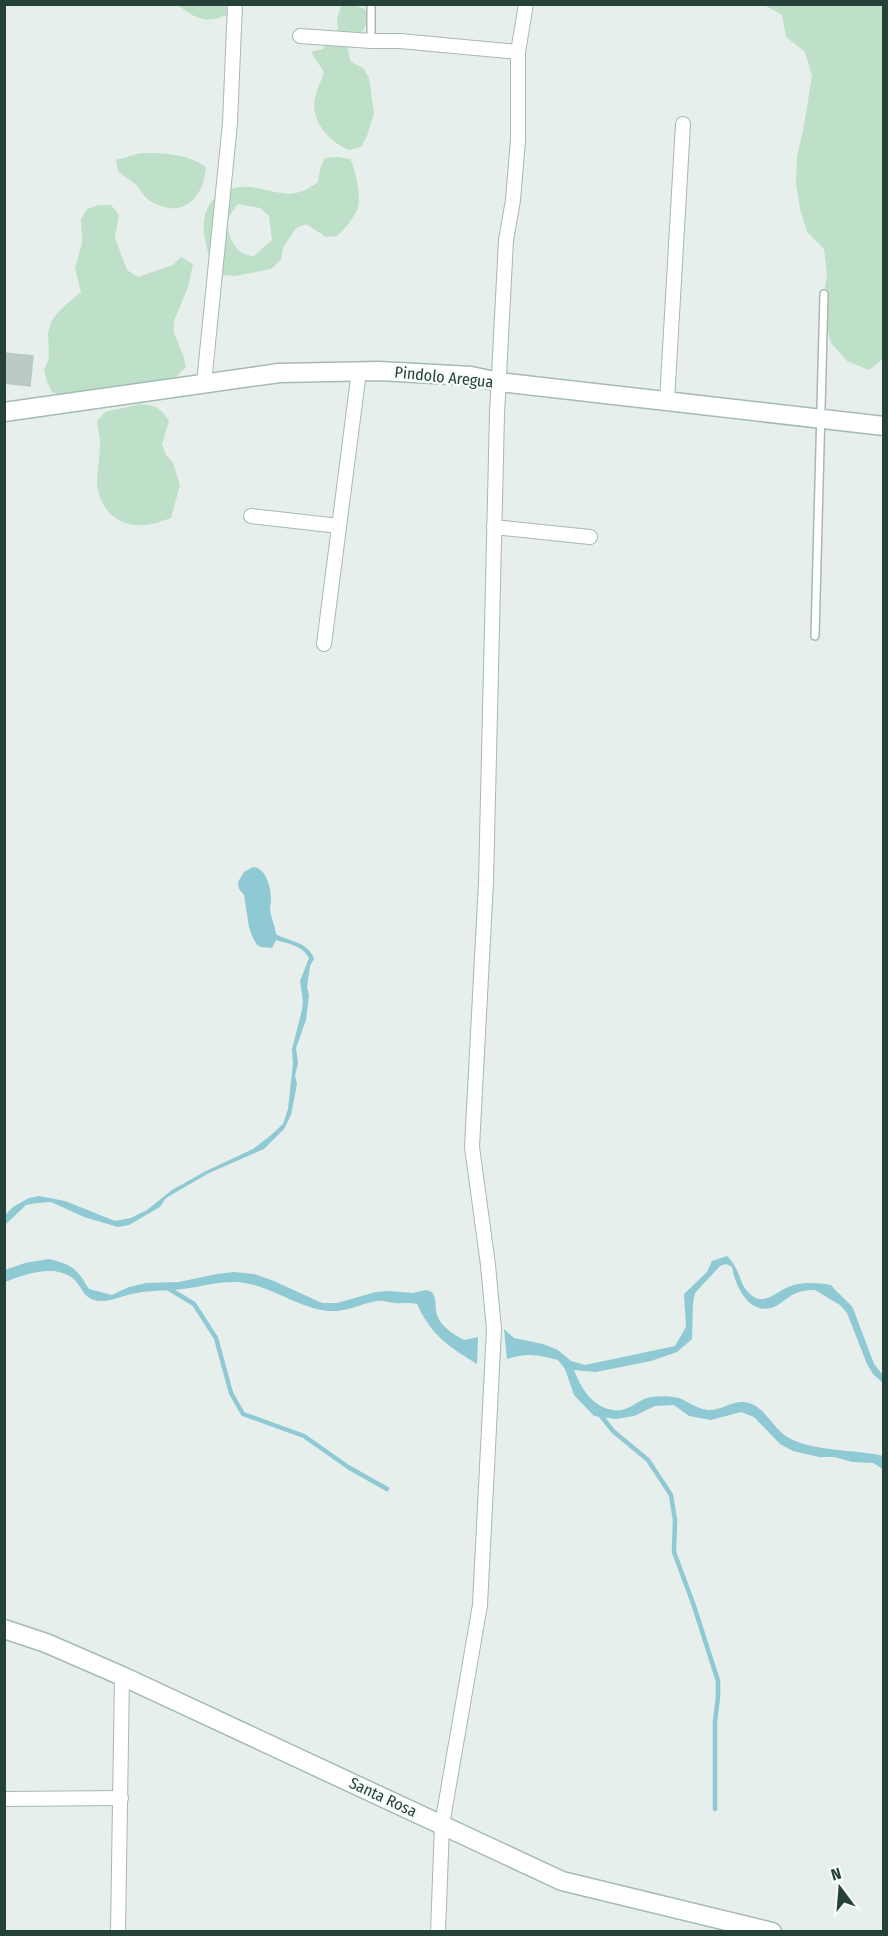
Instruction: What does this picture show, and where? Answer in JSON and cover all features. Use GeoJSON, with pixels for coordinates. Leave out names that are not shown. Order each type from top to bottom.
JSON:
{"type":"FeatureCollection","features":[{"type":"Feature","properties":{"kind":"main road","name":"Pindolo Aregua"},"geometry":{"type":"LineString","coordinates":[[4,411],[279,373],[359,371],[471,376],[499,382],[884,426]]}},
{"type":"Feature","properties":{"kind":"main road","name":"Santa Rosa"},"geometry":{"type":"LineString","coordinates":[[4,1629],[46,1643],[122,1676],[562,1881],[772,1932]]}},
{"type":"Feature","properties":{"kind":"street"},"geometry":{"type":"LineString","coordinates":[[204,383],[230,123],[235,4]]}},
{"type":"Feature","properties":{"kind":"street"},"geometry":{"type":"LineString","coordinates":[[438,1932],[442,1825],[480,1605],[494,1329],[472,1147],[486,882],[499,382],[506,240],[513,200],[518,140],[518,52],[526,4]]}},
{"type":"Feature","properties":{"kind":"street"},"geometry":{"type":"LineString","coordinates":[[300,36],[518,52]]}},
{"type":"Feature","properties":{"kind":"street"},"geometry":{"type":"LineString","coordinates":[[667,401],[683,124]]}},
{"type":"Feature","properties":{"kind":"street"},"geometry":{"type":"LineString","coordinates":[[324,644],[359,371]]}},
{"type":"Feature","properties":{"kind":"street"},"geometry":{"type":"LineString","coordinates":[[251,516],[339,526]]}},
{"type":"Feature","properties":{"kind":"street"},"geometry":{"type":"LineString","coordinates":[[494,527],[590,537]]}},
{"type":"Feature","properties":{"kind":"street"},"geometry":{"type":"LineString","coordinates":[[117,1932],[122,1676]]}},
{"type":"Feature","properties":{"kind":"street"},"geometry":{"type":"LineString","coordinates":[[4,1799],[121,1798]]}},
{"type":"Feature","properties":{"kind":"lane"},"geometry":{"type":"LineString","coordinates":[[371,4],[371,41]]}},
{"type":"Feature","properties":{"kind":"lane"},"geometry":{"type":"LineString","coordinates":[[815,636],[824,294]]}},
{"type":"Feature","properties":{"kind":"green space"},"geometry":{"type":"Polygon","coordinates":[[[178,5],[226,5],[227,15],[213,19],[201,19],[178,5]]]}},
{"type":"Feature","properties":{"kind":"green space"},"geometry":{"type":"Polygon","coordinates":[[[353,5],[365,9],[368,20],[363,31],[347,39],[348,51],[351,62],[363,68],[369,78],[374,113],[361,147],[349,150],[327,135],[317,120],[314,103],[324,72],[311,52],[323,49],[338,29],[337,18],[341,6],[353,5]]]}},
{"type":"Feature","properties":{"kind":"green space"},"geometry":{"type":"Polygon","coordinates":[[[764,5],[883,5],[884,358],[869,370],[847,361],[831,343],[824,318],[827,274],[824,249],[807,232],[796,183],[797,156],[812,76],[805,52],[786,37],[782,15],[764,5]]]}},
{"type":"Feature","properties":{"kind":"green space"},"geometry":{"type":"Polygon","coordinates":[[[141,153],[182,156],[206,167],[201,188],[196,196],[182,207],[173,208],[163,207],[149,200],[136,185],[118,171],[116,160],[141,153]]]}},
{"type":"Feature","properties":{"kind":"green space"},"geometry":{"type":"Polygon","coordinates":[[[325,158],[350,159],[359,192],[357,210],[351,221],[337,236],[326,237],[306,224],[296,228],[283,248],[281,260],[271,269],[235,276],[224,275],[213,268],[206,245],[204,227],[206,213],[214,199],[234,188],[242,187],[285,194],[300,192],[318,182],[325,158]],[[238,204],[228,221],[228,230],[234,244],[248,256],[254,256],[272,240],[269,216],[260,208],[238,204]]]}},
{"type":"Feature","properties":{"kind":"green space"},"geometry":{"type":"Polygon","coordinates":[[[99,205],[111,205],[119,215],[115,238],[127,270],[138,277],[173,265],[181,257],[193,264],[188,287],[174,321],[174,333],[186,367],[169,384],[85,391],[64,397],[52,392],[44,370],[49,358],[48,333],[52,320],[60,310],[81,292],[75,268],[82,243],[81,219],[87,209],[99,205]]]}},
{"type":"Feature","properties":{"kind":"green space"},"geometry":{"type":"Polygon","coordinates":[[[140,404],[157,408],[169,421],[162,444],[166,455],[173,463],[180,485],[171,518],[154,524],[134,525],[125,523],[111,514],[101,501],[97,483],[100,445],[97,421],[105,412],[140,404]]]}},
{"type":"Feature","properties":{"kind":"water"},"geometry":{"type":"Polygon","coordinates":[[[253,867],[258,868],[264,874],[269,884],[270,909],[276,934],[303,945],[314,959],[310,966],[307,987],[309,995],[306,1020],[296,1048],[297,1084],[291,1115],[284,1129],[264,1149],[209,1173],[166,1198],[160,1207],[129,1225],[118,1227],[84,1217],[51,1202],[26,1205],[5,1225],[5,1215],[13,1207],[29,1198],[39,1196],[65,1201],[115,1221],[131,1218],[147,1210],[172,1190],[253,1149],[283,1124],[288,1109],[293,1064],[292,1049],[302,1010],[300,981],[309,958],[299,948],[276,940],[272,948],[257,945],[249,927],[244,895],[239,889],[238,882],[244,872],[253,867]]]}},
{"type":"Feature","properties":{"kind":"water"},"geometry":{"type":"Polygon","coordinates":[[[727,1256],[748,1292],[760,1299],[771,1297],[798,1284],[831,1285],[853,1308],[874,1364],[883,1375],[883,1383],[873,1374],[867,1364],[847,1313],[840,1305],[812,1290],[795,1294],[771,1308],[756,1307],[744,1296],[736,1282],[732,1267],[726,1264],[720,1266],[695,1293],[692,1339],[677,1352],[651,1361],[596,1372],[574,1370],[588,1396],[599,1405],[613,1410],[623,1410],[646,1398],[658,1396],[679,1398],[708,1410],[744,1402],[758,1407],[783,1434],[799,1443],[883,1456],[883,1469],[873,1463],[852,1462],[793,1451],[780,1444],[754,1417],[741,1412],[711,1420],[689,1416],[674,1405],[655,1406],[634,1416],[616,1419],[594,1416],[574,1395],[565,1369],[558,1360],[532,1355],[507,1359],[504,1329],[514,1338],[543,1344],[558,1350],[571,1361],[585,1365],[675,1346],[686,1327],[684,1294],[707,1272],[712,1261],[727,1256]]]}},
{"type":"Feature","properties":{"kind":"water"},"geometry":{"type":"Polygon","coordinates":[[[49,1259],[73,1268],[89,1289],[112,1295],[129,1287],[146,1283],[179,1282],[234,1272],[254,1274],[274,1281],[322,1303],[337,1303],[376,1292],[413,1293],[426,1290],[434,1295],[437,1316],[447,1328],[464,1340],[478,1337],[477,1364],[442,1339],[428,1324],[417,1304],[414,1303],[379,1301],[337,1311],[324,1310],[312,1308],[263,1288],[237,1282],[151,1291],[101,1301],[86,1295],[71,1277],[55,1271],[38,1272],[5,1282],[5,1270],[25,1263],[49,1259]]]}},
{"type":"Feature","properties":{"kind":"building"},"geometry":{"type":"Polygon","coordinates":[[[4,353],[33,356],[30,386],[4,383],[4,353]]]}},
{"type":"Feature","properties":{"kind":"waterway"},"geometry":{"type":"LineString","coordinates":[[166,1287],[194,1304],[216,1338],[231,1393],[243,1414],[304,1436],[348,1467],[387,1489]]}},
{"type":"Feature","properties":{"kind":"waterway"},"geometry":{"type":"LineString","coordinates":[[598,1412],[613,1431],[648,1460],[671,1495],[675,1520],[674,1552],[718,1681],[715,1721],[715,1809]]}}]}
